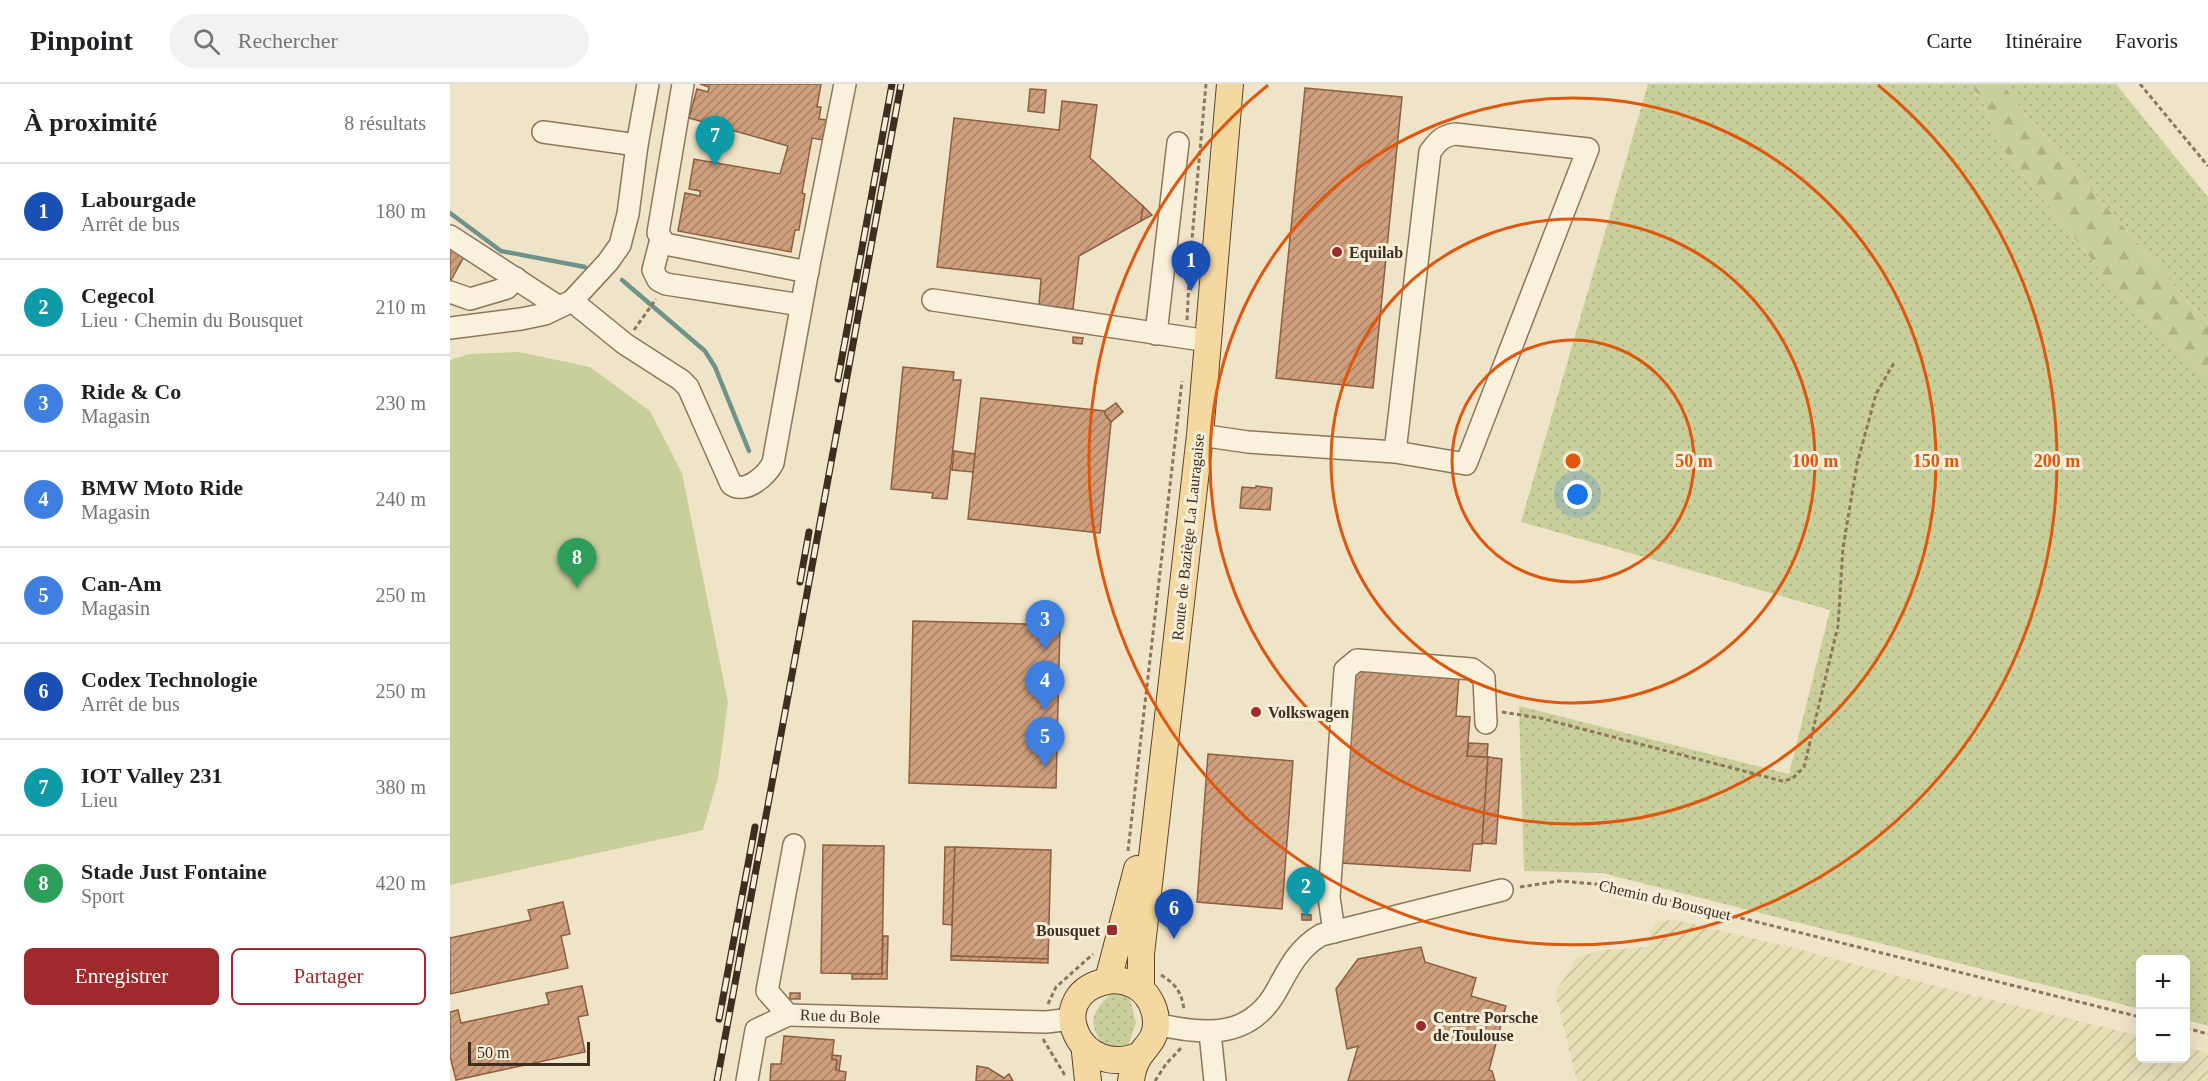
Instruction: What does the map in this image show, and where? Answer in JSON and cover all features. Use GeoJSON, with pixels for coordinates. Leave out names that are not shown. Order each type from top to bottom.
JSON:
{"type":"FeatureCollection","features":[{"type":"Feature","properties":{"kind":"main road","name":"Route de Baziège La Lauragaise"},"geometry":{"type":"LineString","coordinates":[[1108,980],[1142,847],[1190,338],[1217,84]]}},
{"type":"Feature","properties":{"kind":"main road","name":"Route de Baziège La Lauragaise"},"geometry":{"type":"LineString","coordinates":[[1149,982],[1141,954],[1200,435],[1230,84]]}},
{"type":"Feature","properties":{"kind":"main road"},"geometry":{"type":"LineString","coordinates":[[1088,1081],[1085,1052],[1075,1036],[1072,1019],[1074,1009],[1083,993],[1108,980],[1149,982],[1156,1024],[1152,1041],[1140,1055],[1132,1072],[1131,1081]]}},
{"type":"Feature","properties":{"kind":"main road"},"geometry":{"type":"LineString","coordinates":[[1085,1052],[1102,1062],[1112,1064],[1132,1060],[1140,1055]]}},
{"type":"Feature","properties":{"kind":"street"},"geometry":{"type":"LineString","coordinates":[[450,328],[545,314],[573,298],[608,262],[620,245],[628,214],[648,84]]}},
{"type":"Feature","properties":{"kind":"street"},"geometry":{"type":"LineString","coordinates":[[683,84],[658,233],[664,244],[808,272]]}},
{"type":"Feature","properties":{"kind":"street"},"geometry":{"type":"LineString","coordinates":[[450,236],[516,278],[573,298],[625,344],[681,380],[688,387],[727,478],[735,487],[741,488],[764,476],[773,463],[845,84]]}},
{"type":"Feature","properties":{"kind":"street"},"geometry":{"type":"LineString","coordinates":[[543,132],[637,145]]}},
{"type":"Feature","properties":{"kind":"street"},"geometry":{"type":"LineString","coordinates":[[1200,435],[1248,442],[1395,452],[1466,465],[1588,149],[1455,134],[1438,140],[1430,152],[1395,452]]}},
{"type":"Feature","properties":{"kind":"street"},"geometry":{"type":"LineString","coordinates":[[1156,334],[1178,143]]}},
{"type":"Feature","properties":{"kind":"street"},"geometry":{"type":"LineString","coordinates":[[661,239],[653,270],[658,280],[666,284],[801,306]]}},
{"type":"Feature","properties":{"kind":"street"},"geometry":{"type":"LineString","coordinates":[[450,292],[470,300],[507,288],[516,278]]}},
{"type":"Feature","properties":{"kind":"street"},"geometry":{"type":"LineString","coordinates":[[933,300],[1190,338]]}},
{"type":"Feature","properties":{"kind":"street"},"geometry":{"type":"LineString","coordinates":[[1334,932],[1329,897],[1345,670],[1357,660],[1472,669],[1484,678],[1485,716]]}},
{"type":"Feature","properties":{"kind":"street","name":"Rue du Bole"},"geometry":{"type":"LineString","coordinates":[[794,845],[767,990],[788,1015],[1046,1022],[1072,1019]]}},
{"type":"Feature","properties":{"kind":"street"},"geometry":{"type":"LineString","coordinates":[[1156,1024],[1210,1033],[1226,1031],[1264,1009],[1298,953],[1309,942],[1321,935],[1502,890]]}},
{"type":"Feature","properties":{"kind":"street"},"geometry":{"type":"LineString","coordinates":[[747,1081],[756,1030],[788,1015]]}},
{"type":"Feature","properties":{"kind":"street"},"geometry":{"type":"LineString","coordinates":[[1210,1033],[1215,1081]]}},
{"type":"Feature","properties":{"kind":"path"},"geometry":{"type":"LineString","coordinates":[[1190,338],[1190,261],[1206,84]]}},
{"type":"Feature","properties":{"kind":"path"},"geometry":{"type":"LineString","coordinates":[[2139,84],[2208,166]]}},
{"type":"Feature","properties":{"kind":"path"},"geometry":{"type":"LineString","coordinates":[[645,314],[660,293]]}},
{"type":"Feature","properties":{"kind":"path"},"geometry":{"type":"LineString","coordinates":[[1485,716],[1540,718],[1782,781],[1792,779],[1804,767],[1838,626],[1843,548],[1857,464],[1868,418],[1876,394],[1894,363]]}},
{"type":"Feature","properties":{"kind":"path"},"geometry":{"type":"LineString","coordinates":[[1127,854],[1183,375]]}},
{"type":"Feature","properties":{"kind":"path","name":"Chemin du Bousquet"},"geometry":{"type":"LineString","coordinates":[[1502,890],[1559,881],[1608,885],[2136,1016]]}},
{"type":"Feature","properties":{"kind":"path"},"geometry":{"type":"LineString","coordinates":[[1149,982],[1176,986],[1180,993],[1185,1017]]}},
{"type":"Feature","properties":{"kind":"path"},"geometry":{"type":"LineString","coordinates":[[2190,1029],[2208,1034]]}},
{"type":"Feature","properties":{"kind":"path"},"geometry":{"type":"LineString","coordinates":[[1043,1035],[1043,1043],[1068,1081]]}},
{"type":"Feature","properties":{"kind":"path"},"geometry":{"type":"LineString","coordinates":[[1155,1081],[1182,1044]]}},
{"type":"Feature","properties":{"kind":"shaded area"},"geometry":{"type":"Polygon","coordinates":[[[1676,920],[1790,947],[1943,988],[2136,1035],[2136,1063],[2190,1063],[2190,1048],[2208,1053],[2208,1081],[1577,1081],[1555,992],[1575,958],[1602,950],[1648,947],[1650,931],[1658,921],[1676,920]]]}},
{"type":"Feature","properties":{"kind":"green space"},"geometry":{"type":"Polygon","coordinates":[[[1648,84],[1968,84],[1980,96],[2002,148],[2107,279],[2208,379],[2208,1026],[2190,1021],[2190,955],[2136,955],[2136,1008],[1602,873],[1524,871],[1519,706],[1789,774],[1830,610],[1521,522],[1648,84]]]}},
{"type":"Feature","properties":{"kind":"green space"},"geometry":{"type":"Polygon","coordinates":[[[1968,84],[2003,84],[2020,108],[2208,324],[2208,379],[2107,279],[2002,148],[1980,96],[1968,84]]]}},
{"type":"Feature","properties":{"kind":"green space"},"geometry":{"type":"Polygon","coordinates":[[[2003,84],[2116,84],[2208,197],[2208,324],[2020,108],[2003,84]]]}},
{"type":"Feature","properties":{"kind":"green space"},"geometry":{"type":"Polygon","coordinates":[[[519,352],[590,367],[650,411],[682,473],[728,702],[718,778],[703,830],[450,885],[450,360],[469,354],[519,352]]]}},
{"type":"Feature","properties":{"kind":"green space"},"geometry":{"type":"Polygon","coordinates":[[[1114,991],[1129,995],[1136,1023],[1126,1052],[1110,1054],[1097,1036],[1093,1021],[1099,1007],[1114,991]]]}},
{"type":"Feature","properties":{"kind":"building"},"geometry":{"type":"Polygon","coordinates":[[[700,84],[821,84],[817,107],[821,107],[819,119],[827,120],[823,140],[812,138],[802,193],[805,194],[799,230],[795,230],[791,252],[678,231],[685,193],[700,196],[700,191],[689,189],[694,159],[780,174],[788,146],[689,118],[697,89],[708,92],[709,87],[700,84]]]}},
{"type":"Feature","properties":{"kind":"building","name":"Equilab"},"geometry":{"type":"Polygon","coordinates":[[[1305,88],[1402,97],[1373,388],[1276,378],[1305,88]]]}},
{"type":"Feature","properties":{"kind":"building"},"geometry":{"type":"Polygon","coordinates":[[[1030,89],[1046,90],[1044,113],[1028,111],[1030,89]]]}},
{"type":"Feature","properties":{"kind":"building"},"geometry":{"type":"Polygon","coordinates":[[[1062,101],[1097,105],[1090,158],[1143,206],[1141,221],[1079,256],[1073,309],[1039,305],[1041,279],[937,267],[954,118],[1059,130],[1062,101]]]}},
{"type":"Feature","properties":{"kind":"building"},"geometry":{"type":"Polygon","coordinates":[[[1143,206],[1152,215],[1141,221],[1143,206]]]}},
{"type":"Feature","properties":{"kind":"building"},"geometry":{"type":"Polygon","coordinates":[[[450,244],[466,253],[450,282],[450,244]]]}},
{"type":"Feature","properties":{"kind":"building"},"geometry":{"type":"Polygon","coordinates":[[[1073,337],[1083,338],[1082,344],[1073,343],[1073,337]]]}},
{"type":"Feature","properties":{"kind":"building"},"geometry":{"type":"Polygon","coordinates":[[[903,367],[954,372],[953,380],[961,380],[947,499],[932,498],[933,493],[891,489],[903,367]]]}},
{"type":"Feature","properties":{"kind":"building"},"geometry":{"type":"Polygon","coordinates":[[[981,398],[1105,411],[1111,422],[1100,533],[968,519],[981,398]]]}},
{"type":"Feature","properties":{"kind":"building"},"geometry":{"type":"Polygon","coordinates":[[[1116,403],[1123,412],[1111,422],[1105,411],[1116,403]]]}},
{"type":"Feature","properties":{"kind":"building"},"geometry":{"type":"Polygon","coordinates":[[[954,451],[975,454],[973,472],[952,470],[954,451]]]}},
{"type":"Feature","properties":{"kind":"building"},"geometry":{"type":"Polygon","coordinates":[[[1256,486],[1272,488],[1270,510],[1240,508],[1242,487],[1256,488],[1256,486]]]}},
{"type":"Feature","properties":{"kind":"building"},"geometry":{"type":"Polygon","coordinates":[[[913,621],[1060,625],[1056,788],[909,783],[913,621]]]}},
{"type":"Feature","properties":{"kind":"building"},"geometry":{"type":"Polygon","coordinates":[[[1354,669],[1459,677],[1456,716],[1470,717],[1467,756],[1488,757],[1482,844],[1473,844],[1470,871],[1341,863],[1354,669]]]}},
{"type":"Feature","properties":{"kind":"building"},"geometry":{"type":"Polygon","coordinates":[[[1469,743],[1488,744],[1487,757],[1467,756],[1469,743]]]}},
{"type":"Feature","properties":{"kind":"building"},"geometry":{"type":"Polygon","coordinates":[[[1208,754],[1293,761],[1282,909],[1197,902],[1208,754]]]}},
{"type":"Feature","properties":{"kind":"building"},"geometry":{"type":"Polygon","coordinates":[[[1488,757],[1502,759],[1496,844],[1482,843],[1488,757]]]}},
{"type":"Feature","properties":{"kind":"building"},"geometry":{"type":"Polygon","coordinates":[[[823,845],[884,846],[882,974],[821,973],[823,845]]]}},
{"type":"Feature","properties":{"kind":"building"},"geometry":{"type":"Polygon","coordinates":[[[945,847],[955,847],[952,925],[943,924],[945,847]]]}},
{"type":"Feature","properties":{"kind":"building"},"geometry":{"type":"Polygon","coordinates":[[[955,847],[1051,850],[1048,959],[951,956],[955,847]]]}},
{"type":"Feature","properties":{"kind":"building"},"geometry":{"type":"Polygon","coordinates":[[[563,902],[570,934],[561,936],[568,968],[450,994],[450,938],[531,920],[528,910],[563,902]]]}},
{"type":"Feature","properties":{"kind":"building"},"geometry":{"type":"Polygon","coordinates":[[[1302,914],[1311,915],[1311,920],[1302,920],[1302,914]]]}},
{"type":"Feature","properties":{"kind":"building"},"geometry":{"type":"Polygon","coordinates":[[[883,936],[888,936],[887,979],[852,979],[852,974],[882,974],[883,936]]]}},
{"type":"Feature","properties":{"kind":"building","name":"Centre Porsche de Toulouse"},"geometry":{"type":"Polygon","coordinates":[[[1421,947],[1425,962],[1476,978],[1471,996],[1506,1006],[1489,1070],[1492,1071],[1495,1081],[1348,1081],[1358,1046],[1347,1049],[1336,989],[1358,959],[1421,947]]]}},
{"type":"Feature","properties":{"kind":"building"},"geometry":{"type":"Polygon","coordinates":[[[951,956],[1048,959],[1048,963],[951,960],[951,956]]]}},
{"type":"Feature","properties":{"kind":"building"},"geometry":{"type":"Polygon","coordinates":[[[582,986],[588,1015],[578,1017],[585,1052],[456,1080],[450,1056],[450,1012],[458,1010],[461,1023],[549,1004],[546,993],[582,986]]]}},
{"type":"Feature","properties":{"kind":"building"},"geometry":{"type":"Polygon","coordinates":[[[790,993],[800,993],[800,999],[790,999],[790,993]]]}},
{"type":"Feature","properties":{"kind":"building"},"geometry":{"type":"Polygon","coordinates":[[[784,1036],[834,1040],[832,1059],[837,1060],[836,1070],[846,1072],[845,1081],[770,1081],[771,1064],[781,1064],[784,1036]]]}},
{"type":"Feature","properties":{"kind":"building"},"geometry":{"type":"Polygon","coordinates":[[[832,1055],[841,1056],[839,1071],[836,1070],[837,1060],[832,1059],[832,1055]]]}},
{"type":"Feature","properties":{"kind":"building"},"geometry":{"type":"Polygon","coordinates":[[[977,1066],[988,1068],[1004,1078],[1009,1074],[1013,1081],[976,1081],[977,1066]]]}},
{"type":"Feature","properties":{"kind":"waterway"},"geometry":{"type":"LineString","coordinates":[[450,213],[501,251],[585,267]]}},
{"type":"Feature","properties":{"kind":"waterway"},"geometry":{"type":"LineString","coordinates":[[622,280],[705,351],[715,367],[749,451]]}},
{"type":"Feature","properties":{"kind":"railway"},"geometry":{"type":"LineString","coordinates":[[838,379],[892,84]]}},
{"type":"Feature","properties":{"kind":"railway"},"geometry":{"type":"LineString","coordinates":[[717,1081],[901,84]]}},
{"type":"Feature","properties":{"kind":"railway"},"geometry":{"type":"LineString","coordinates":[[800,582],[809,532]]}},
{"type":"Feature","properties":{"kind":"railway"},"geometry":{"type":"LineString","coordinates":[[719,1019],[755,827]]}},
{"type":"Feature","properties":{"kind":"place","name":"IOT Valley 231"},"geometry":{"type":"Point","coordinates":[715,166]}},
{"type":"Feature","properties":{"kind":"place","name":"Equilab"},"geometry":{"type":"Point","coordinates":[1337,252]}},
{"type":"Feature","properties":{"kind":"place","name":"Labourgade"},"geometry":{"type":"Point","coordinates":[1191,291]}},
{"type":"Feature","properties":{"kind":"place","name":"Stade Just Fontaine"},"geometry":{"type":"Point","coordinates":[577,588]}},
{"type":"Feature","properties":{"kind":"place","name":"Ride & Co"},"geometry":{"type":"Point","coordinates":[1045,650]}},
{"type":"Feature","properties":{"kind":"place","name":"BMW Moto Ride"},"geometry":{"type":"Point","coordinates":[1045,711]}},
{"type":"Feature","properties":{"kind":"place","name":"Volkswagen"},"geometry":{"type":"Point","coordinates":[1256,712]}},
{"type":"Feature","properties":{"kind":"place","name":"Can-Am"},"geometry":{"type":"Point","coordinates":[1045,767]}},
{"type":"Feature","properties":{"kind":"place","name":"Cegecol"},"geometry":{"type":"Point","coordinates":[1306,917]}},
{"type":"Feature","properties":{"kind":"place","name":"Bousquet"},"geometry":{"type":"Point","coordinates":[1112,930]}},
{"type":"Feature","properties":{"kind":"place","name":"Codex Technologie"},"geometry":{"type":"Point","coordinates":[1174,939]}},
{"type":"Feature","properties":{"kind":"place","name":"Centre Porsche de Toulouse"},"geometry":{"type":"Point","coordinates":[1421,1026]}}]}
